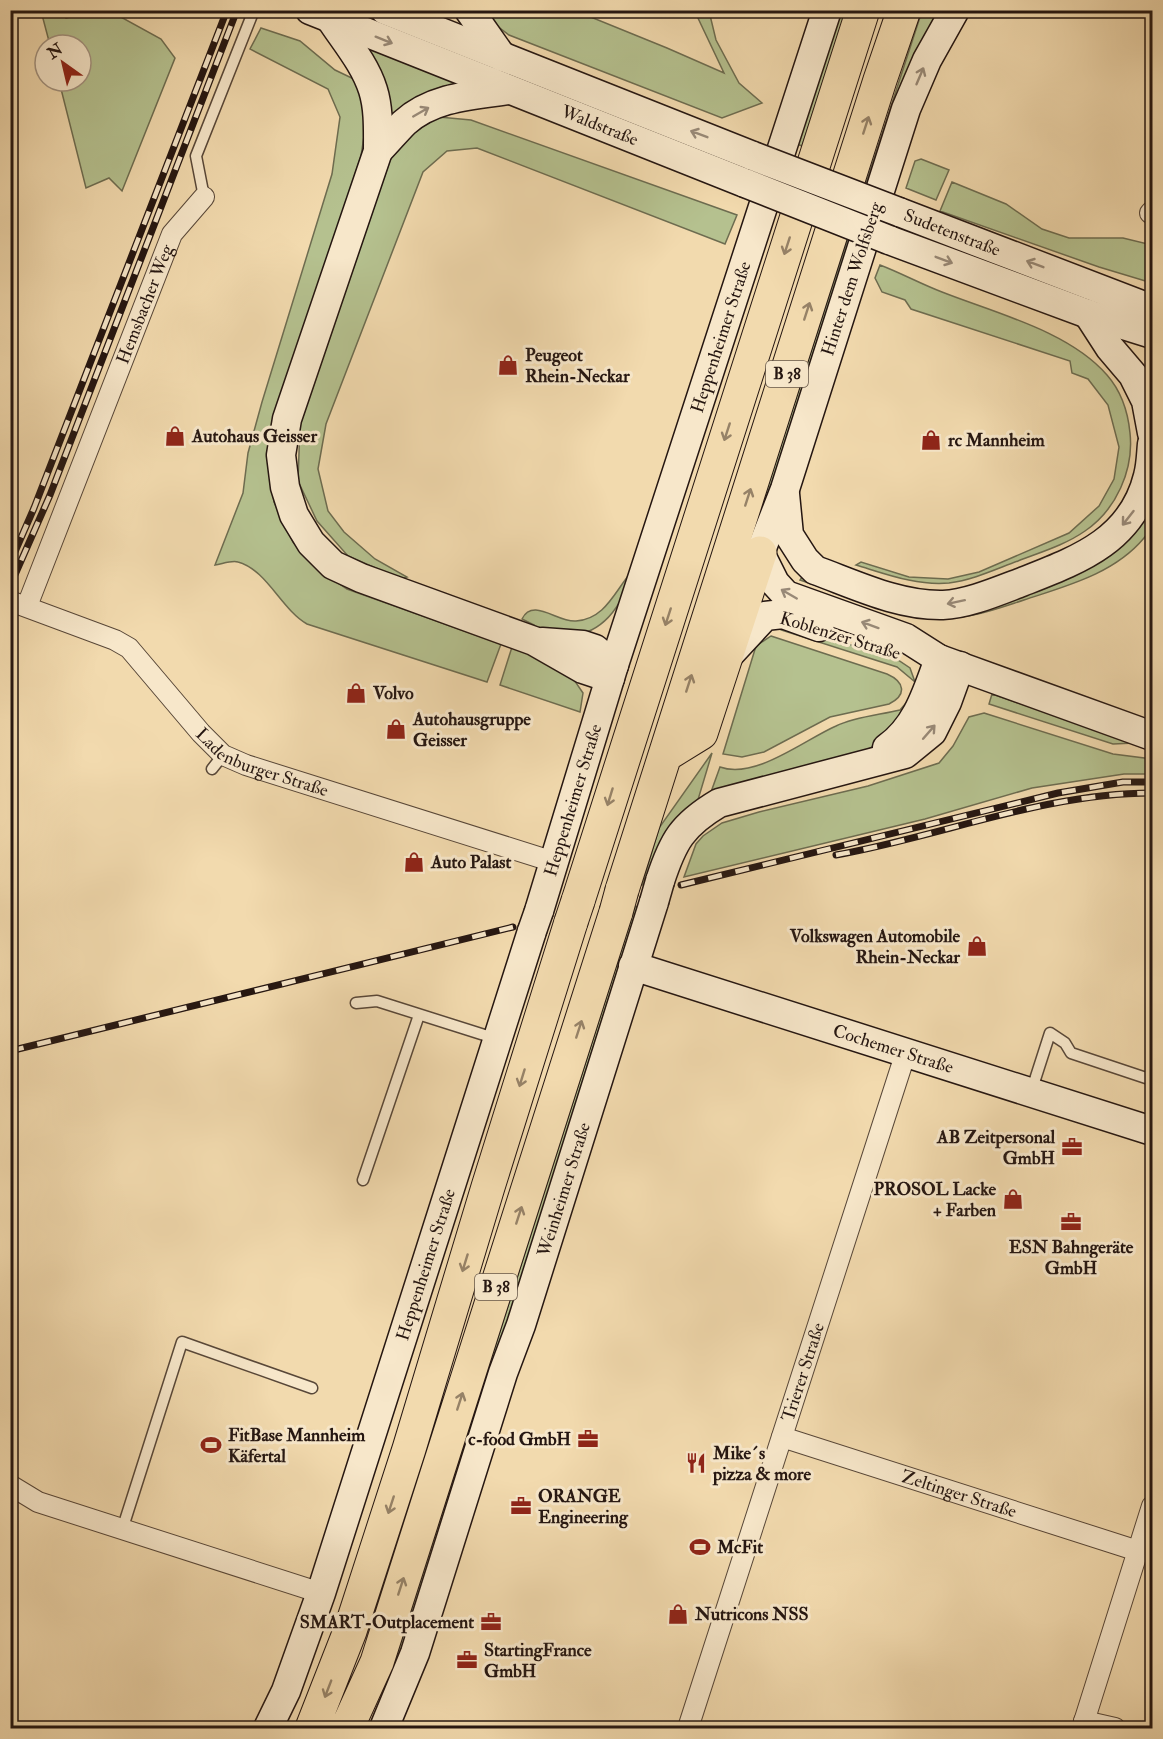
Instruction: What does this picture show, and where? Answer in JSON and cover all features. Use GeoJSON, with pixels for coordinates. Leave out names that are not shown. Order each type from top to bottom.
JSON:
{"type":"FeatureCollection","features":[{"type":"Feature","properties":{"kind":"highway","name":"B 38"},"geometry":{"type":"LineString","coordinates":[[312,1728],[350,1631],[409,1449],[488,1187],[630,734],[863,10]]}},
{"type":"Feature","properties":{"kind":"highway","name":"B 38"},"geometry":{"type":"LineString","coordinates":[[347,1728],[377,1662],[619,901],[674,745],[873,103],[904,10]]}},
{"type":"Feature","properties":{"kind":"highway"},"geometry":{"type":"LineString","coordinates":[[674,745],[701,733],[760,553]]}},
{"type":"Feature","properties":{"kind":"main road","name":"Waldstraße"},"geometry":{"type":"LineString","coordinates":[[385,10],[753,156]]}},
{"type":"Feature","properties":{"kind":"main road"},"geometry":{"type":"LineString","coordinates":[[469,10],[502,57]]}},
{"type":"Feature","properties":{"kind":"main road","name":"Heppenheimer Straße"},"geometry":{"type":"LineString","coordinates":[[268,1728],[286,1691],[321,1593],[536,921],[612,671],[827,10]]}},
{"type":"Feature","properties":{"kind":"main road","name":"Hinter dem Wolfsberg"},"geometry":{"type":"LineString","coordinates":[[760,553],[785,489],[906,108],[927,60],[955,10]]}},
{"type":"Feature","properties":{"kind":"main road","name":"Waldstraße"},"geometry":{"type":"LineString","coordinates":[[320,14],[889,240]]}},
{"type":"Feature","properties":{"kind":"main road"},"geometry":{"type":"LineString","coordinates":[[320,14],[361,63],[373,90],[377,110],[378,151],[287,419],[281,455],[285,487],[294,515],[311,543],[333,565],[361,578],[518,635],[583,669],[612,671]]}},
{"type":"Feature","properties":{"kind":"main road"},"geometry":{"type":"LineString","coordinates":[[378,151],[405,122],[426,108],[451,99],[511,90]]}},
{"type":"Feature","properties":{"kind":"main road","name":"Sudetenstraße"},"geometry":{"type":"LineString","coordinates":[[753,156],[1152,309]]}},
{"type":"Feature","properties":{"kind":"main road","name":"Sudetenstraße"},"geometry":{"type":"LineString","coordinates":[[889,240],[1088,314],[1152,334]]}},
{"type":"Feature","properties":{"kind":"main road"},"geometry":{"type":"LineString","coordinates":[[1090,285],[1152,290]]}},
{"type":"Feature","properties":{"kind":"main road"},"geometry":{"type":"LineString","coordinates":[[1088,314],[1134,349],[1152,368]]}},
{"type":"Feature","properties":{"kind":"main road"},"geometry":{"type":"LineString","coordinates":[[1088,314],[1110,348],[1133,375],[1146,401],[1152,433]]}},
{"type":"Feature","properties":{"kind":"main road"},"geometry":{"type":"LineString","coordinates":[[785,489],[789,535],[805,560],[815,570],[899,600],[944,605],[984,596],[1072,563],[1106,542],[1132,514],[1148,476],[1152,444]]}},
{"type":"Feature","properties":{"kind":"main road","name":"Koblenzer Straße"},"geometry":{"type":"LineString","coordinates":[[760,553],[775,583],[786,595],[906,638],[950,663],[1152,736]]}},
{"type":"Feature","properties":{"kind":"main road"},"geometry":{"type":"LineString","coordinates":[[582,645],[634,608]]}},
{"type":"Feature","properties":{"kind":"main road","name":"Koblenzer Straße"},"geometry":{"type":"LineString","coordinates":[[724,660],[765,616],[783,614],[899,655],[950,663]]}},
{"type":"Feature","properties":{"kind":"main road"},"geometry":{"type":"LineString","coordinates":[[518,635],[595,649],[612,671]]}},
{"type":"Feature","properties":{"kind":"main road","name":"Weinheimer Straße"},"geometry":{"type":"LineString","coordinates":[[384,1728],[415,1653],[502,1373],[521,1325],[633,966],[668,858],[680,834],[698,815],[718,803],[860,767],[895,742],[915,719],[950,663]]}},
{"type":"Feature","properties":{"kind":"main road","name":"Cochemer Straße"},"geometry":{"type":"LineString","coordinates":[[633,966],[1152,1131]]}},
{"type":"Feature","properties":{"kind":"street","name":"Hemsbacher Weg"},"geometry":{"type":"LineString","coordinates":[[19,603],[172,234],[204,197]]}},
{"type":"Feature","properties":{"kind":"street","name":"Ladenburger Straße"},"geometry":{"type":"LineString","coordinates":[[19,603],[116,640],[129,648],[201,734],[217,762],[246,765],[554,862]]}},
{"type":"Feature","properties":{"kind":"street","name":"Trierer Straße"},"geometry":{"type":"LineString","coordinates":[[688,1728],[906,1052]]}},
{"type":"Feature","properties":{"kind":"street","name":"Zeltinger Straße"},"geometry":{"type":"LineString","coordinates":[[782,1437],[1138,1551]]}},
{"type":"Feature","properties":{"kind":"street"},"geometry":{"type":"LineString","coordinates":[[10,1485],[38,1502],[321,1593]]}},
{"type":"Feature","properties":{"kind":"street"},"geometry":{"type":"LineString","coordinates":[[1115,1728],[1083,1725],[1152,1506]]}},
{"type":"Feature","properties":{"kind":"lane","name":"Hemsbacher Weg"},"geometry":{"type":"LineString","coordinates":[[204,197],[196,156],[254,10]]}},
{"type":"Feature","properties":{"kind":"lane"},"geometry":{"type":"LineString","coordinates":[[356,1003],[376,1001],[497,1039]]}},
{"type":"Feature","properties":{"kind":"lane"},"geometry":{"type":"LineString","coordinates":[[363,1180],[419,1015]]}},
{"type":"Feature","properties":{"kind":"lane"},"geometry":{"type":"LineString","coordinates":[[1031,1092],[1050,1033],[1065,1043],[1071,1053],[1152,1080]]}},
{"type":"Feature","properties":{"kind":"lane"},"geometry":{"type":"LineString","coordinates":[[122,1530],[182,1342],[312,1388]]}},
{"type":"Feature","properties":{"kind":"green space"},"geometry":{"type":"Polygon","coordinates":[[[41,11],[64,11],[66,18],[90,12],[110,11],[161,39],[175,58],[122,191],[109,178],[86,188],[62,93],[93,93],[93,33],[47,33],[41,11]]]}},
{"type":"Feature","properties":{"kind":"green space"},"geometry":{"type":"Polygon","coordinates":[[[480,11],[576,11],[724,73],[696,11],[709,11],[716,40],[739,83],[762,103],[722,118],[509,35],[480,11]]]}},
{"type":"Feature","properties":{"kind":"green space"},"geometry":{"type":"Polygon","coordinates":[[[837,11],[847,11],[802,146],[794,143],[837,11]]]}},
{"type":"Feature","properties":{"kind":"green space"},"geometry":{"type":"Polygon","coordinates":[[[922,11],[942,11],[743,585],[736,582],[922,11]]]}},
{"type":"Feature","properties":{"kind":"green space"},"geometry":{"type":"Polygon","coordinates":[[[261,28],[300,41],[335,70],[356,80],[367,116],[361,156],[283,394],[268,460],[274,502],[293,542],[316,568],[347,589],[501,644],[487,682],[307,624],[289,609],[266,581],[248,566],[236,562],[215,565],[243,493],[248,453],[262,402],[332,174],[340,117],[328,89],[250,49],[261,28]]]}},
{"type":"Feature","properties":{"kind":"green space"},"geometry":{"type":"Polygon","coordinates":[[[357,41],[469,85],[384,132],[357,41]]]}},
{"type":"Feature","properties":{"kind":"green space"},"geometry":{"type":"Polygon","coordinates":[[[439,117],[471,120],[737,215],[725,244],[477,148],[447,151],[423,172],[326,424],[318,469],[328,511],[344,532],[375,559],[407,577],[401,579],[348,556],[317,521],[298,481],[300,425],[391,157],[416,130],[439,117]]]}},
{"type":"Feature","properties":{"kind":"green space"},"geometry":{"type":"Polygon","coordinates":[[[921,159],[949,170],[936,200],[906,188],[915,161],[921,159]]]}},
{"type":"Feature","properties":{"kind":"green space"},"geometry":{"type":"Polygon","coordinates":[[[952,182],[1006,204],[1042,229],[1069,238],[1123,238],[1152,245],[1152,283],[1099,267],[940,211],[952,182]]]}},
{"type":"Feature","properties":{"kind":"green space"},"geometry":{"type":"Polygon","coordinates":[[[880,265],[934,289],[1052,335],[1073,346],[1107,375],[1120,395],[1126,410],[1130,433],[1129,461],[1126,475],[1114,501],[1106,512],[1085,531],[1061,544],[958,582],[913,581],[856,565],[861,562],[909,577],[948,579],[979,572],[1069,533],[1099,506],[1114,479],[1119,447],[1108,405],[1088,379],[1072,373],[1070,361],[911,309],[905,300],[882,292],[875,278],[880,265]]]}},
{"type":"Feature","properties":{"kind":"green space"},"geometry":{"type":"Polygon","coordinates":[[[1152,491],[1152,516],[1148,533],[1118,561],[1073,584],[983,613],[951,618],[904,614],[800,580],[806,571],[831,584],[1008,598],[1152,491]]]}},
{"type":"Feature","properties":{"kind":"green space"},"geometry":{"type":"Polygon","coordinates":[[[633,570],[624,593],[612,613],[604,622],[583,633],[571,636],[557,635],[534,628],[534,625],[522,619],[527,613],[539,610],[569,621],[586,619],[595,615],[609,602],[633,570]]]}},
{"type":"Feature","properties":{"kind":"green space"},"geometry":{"type":"Polygon","coordinates":[[[778,623],[895,658],[910,668],[915,682],[897,667],[781,630],[778,623]]]}},
{"type":"Feature","properties":{"kind":"green space"},"geometry":{"type":"Polygon","coordinates":[[[771,636],[887,674],[900,685],[901,693],[889,704],[830,717],[764,752],[742,757],[723,754],[756,646],[771,636]]]}},
{"type":"Feature","properties":{"kind":"green space"},"geometry":{"type":"Polygon","coordinates":[[[512,647],[545,657],[568,673],[583,693],[580,712],[500,685],[512,647]]]}},
{"type":"Feature","properties":{"kind":"green space"},"geometry":{"type":"Polygon","coordinates":[[[992,694],[1135,743],[1113,744],[989,704],[992,694]]]}},
{"type":"Feature","properties":{"kind":"green space"},"geometry":{"type":"Polygon","coordinates":[[[906,703],[885,740],[861,753],[711,792],[720,767],[734,770],[764,763],[843,723],[900,710],[906,703]]]}},
{"type":"Feature","properties":{"kind":"green space"},"geometry":{"type":"Polygon","coordinates":[[[984,713],[1113,754],[1152,759],[1152,774],[1124,774],[1032,788],[925,819],[684,877],[696,844],[703,836],[722,823],[868,786],[939,763],[953,746],[969,717],[984,713]]]}},
{"type":"Feature","properties":{"kind":"green space"},"geometry":{"type":"Polygon","coordinates":[[[712,753],[697,803],[649,883],[642,885],[659,828],[712,753]]]}},
{"type":"Feature","properties":{"kind":"green space"},"geometry":{"type":"Polygon","coordinates":[[[643,905],[376,1728],[370,1728],[391,1674],[635,907],[643,905]]]}},
{"type":"Feature","properties":{"kind":"railway"},"geometry":{"type":"LineString","coordinates":[[10,563],[34,508],[227,10]]}},
{"type":"Feature","properties":{"kind":"railway"},"geometry":{"type":"LineString","coordinates":[[10,586],[50,495],[237,10]]}},
{"type":"Feature","properties":{"kind":"railway"},"geometry":{"type":"LineString","coordinates":[[681,885],[1058,793],[1123,782],[1152,782]]}},
{"type":"Feature","properties":{"kind":"railway"},"geometry":{"type":"LineString","coordinates":[[836,855],[1072,800],[1152,793]]}},
{"type":"Feature","properties":{"kind":"railway"},"geometry":{"type":"LineString","coordinates":[[10,1051],[513,927]]}},
{"type":"Feature","properties":{"kind":"place","name":"Peugeot Rhein-Neckar"},"geometry":{"type":"Point","coordinates":[508,365]}},
{"type":"Feature","properties":{"kind":"place","name":"Autohaus Geisser"},"geometry":{"type":"Point","coordinates":[175,436]}},
{"type":"Feature","properties":{"kind":"place","name":"rc Mannheim"},"geometry":{"type":"Point","coordinates":[931,440]}},
{"type":"Feature","properties":{"kind":"place","name":"Volvo"},"geometry":{"type":"Point","coordinates":[356,693]}},
{"type":"Feature","properties":{"kind":"place","name":"Autohausgruppe Geisser"},"geometry":{"type":"Point","coordinates":[396,729]}},
{"type":"Feature","properties":{"kind":"place","name":"Auto Palast"},"geometry":{"type":"Point","coordinates":[414,862]}},
{"type":"Feature","properties":{"kind":"place","name":"Volkswagen Automobile Rhein-Neckar"},"geometry":{"type":"Point","coordinates":[977,946]}},
{"type":"Feature","properties":{"kind":"place","name":"AB Zeitpersonal GmbH"},"geometry":{"type":"Point","coordinates":[1072,1147]}},
{"type":"Feature","properties":{"kind":"place","name":"PROSOL Lacke + Farben"},"geometry":{"type":"Point","coordinates":[1013,1199]}},
{"type":"Feature","properties":{"kind":"place","name":"ESN Bahngeräte GmbH"},"geometry":{"type":"Point","coordinates":[1071,1222]}},
{"type":"Feature","properties":{"kind":"place","name":"c-food GmbH"},"geometry":{"type":"Point","coordinates":[588,1439]}},
{"type":"Feature","properties":{"kind":"place","name":"FitBase Mannheim Käfertal"},"geometry":{"type":"Point","coordinates":[211,1445]}},
{"type":"Feature","properties":{"kind":"place","name":"Mike´s pizza & more"},"geometry":{"type":"Point","coordinates":[696,1463]}},
{"type":"Feature","properties":{"kind":"place","name":"ORANGE Engineering"},"geometry":{"type":"Point","coordinates":[521,1506]}},
{"type":"Feature","properties":{"kind":"place","name":"McFit"},"geometry":{"type":"Point","coordinates":[700,1547]}},
{"type":"Feature","properties":{"kind":"place","name":"Nutricons NSS"},"geometry":{"type":"Point","coordinates":[678,1614]}},
{"type":"Feature","properties":{"kind":"place","name":"SMART-Outplacement"},"geometry":{"type":"Point","coordinates":[491,1622]}},
{"type":"Feature","properties":{"kind":"place","name":"StartingFrance GmbH"},"geometry":{"type":"Point","coordinates":[467,1660]}}]}
